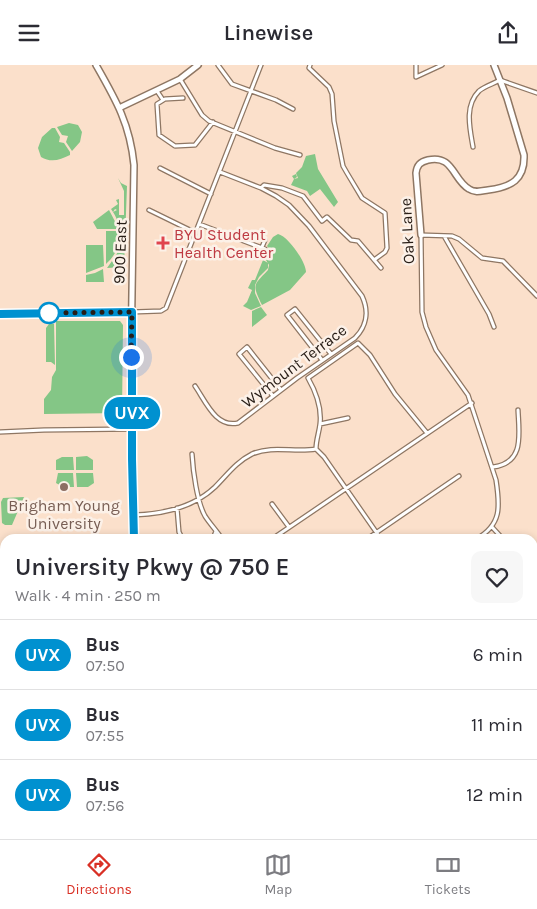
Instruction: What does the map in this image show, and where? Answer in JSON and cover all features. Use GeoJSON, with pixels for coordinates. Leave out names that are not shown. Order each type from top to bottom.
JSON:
{"type":"FeatureCollection","features":[{"type":"Feature","properties":{"kind":"main road","name":"900 East"},"geometry":{"type":"LineString","coordinates":[[96,65],[119,107],[128,130],[134,165],[132,312],[134,534]]}},
{"type":"Feature","properties":{"kind":"main road"},"geometry":{"type":"LineString","coordinates":[[119,107],[180,79],[198,65]]}},
{"type":"Feature","properties":{"kind":"main road","name":"Oak Lane"},"geometry":{"type":"LineString","coordinates":[[421,235],[416,173],[420,163],[431,159],[448,164],[467,189],[473,191],[500,189],[516,180],[521,173],[524,155],[494,65]]}},
{"type":"Feature","properties":{"kind":"main road"},"geometry":{"type":"LineString","coordinates":[[0,314],[132,312]]}},
{"type":"Feature","properties":{"kind":"street"},"geometry":{"type":"LineString","coordinates":[[218,65],[232,84],[293,109]]}},
{"type":"Feature","properties":{"kind":"street"},"geometry":{"type":"LineString","coordinates":[[132,312],[164,310],[261,65]]}},
{"type":"Feature","properties":{"kind":"street"},"geometry":{"type":"LineString","coordinates":[[310,65],[310,68],[329,87],[332,94],[334,121],[343,166],[362,198],[385,213],[387,248],[385,252],[374,260],[381,268]]}},
{"type":"Feature","properties":{"kind":"street"},"geometry":{"type":"LineString","coordinates":[[416,65],[416,77],[442,65]]}},
{"type":"Feature","properties":{"kind":"street"},"geometry":{"type":"LineString","coordinates":[[180,79],[202,115],[213,122],[275,148],[300,155]]}},
{"type":"Feature","properties":{"kind":"street"},"geometry":{"type":"LineString","coordinates":[[473,147],[469,112],[471,104],[479,91],[500,80],[537,93]]}},
{"type":"Feature","properties":{"kind":"street"},"geometry":{"type":"LineString","coordinates":[[157,91],[163,100]]}},
{"type":"Feature","properties":{"kind":"street"},"geometry":{"type":"LineString","coordinates":[[183,98],[163,100],[157,104],[159,135],[176,146],[194,145],[213,122]]}},
{"type":"Feature","properties":{"kind":"street"},"geometry":{"type":"LineString","coordinates":[[160,168],[211,194]]}},
{"type":"Feature","properties":{"kind":"street","name":"Wymount Terrace"},"geometry":{"type":"LineString","coordinates":[[195,386],[221,422],[226,424],[238,423],[355,337],[362,329],[366,313],[364,302],[298,214],[276,196],[220,172]]}},
{"type":"Feature","properties":{"kind":"street","name":"Wymount Terrace"},"geometry":{"type":"LineString","coordinates":[[260,188],[264,185],[282,188],[305,197],[322,221],[327,217],[351,240],[358,241],[374,260]]}},
{"type":"Feature","properties":{"kind":"street"},"geometry":{"type":"LineString","coordinates":[[149,210],[196,233]]}},
{"type":"Feature","properties":{"kind":"street"},"geometry":{"type":"LineString","coordinates":[[199,225],[262,247],[269,254]]}},
{"type":"Feature","properties":{"kind":"street"},"geometry":{"type":"LineString","coordinates":[[421,235],[452,236],[482,258],[503,261],[537,296]]}},
{"type":"Feature","properties":{"kind":"street","name":"Oak Lane"},"geometry":{"type":"LineString","coordinates":[[421,235],[422,312],[436,350],[462,383],[472,403],[493,467],[498,495],[497,516],[492,527]]}},
{"type":"Feature","properties":{"kind":"street"},"geometry":{"type":"LineString","coordinates":[[444,236],[489,314],[494,327]]}},
{"type":"Feature","properties":{"kind":"street"},"geometry":{"type":"LineString","coordinates":[[262,247],[265,240]]}},
{"type":"Feature","properties":{"kind":"street"},"geometry":{"type":"LineString","coordinates":[[322,360],[287,315],[295,309],[331,354]]}},
{"type":"Feature","properties":{"kind":"street"},"geometry":{"type":"LineString","coordinates":[[427,433],[389,385],[373,360],[358,343],[308,378],[318,402],[320,424],[316,449],[346,488],[376,533],[459,476]]}},
{"type":"Feature","properties":{"kind":"street"},"geometry":{"type":"LineString","coordinates":[[273,396],[238,354],[247,347],[281,390]]}},
{"type":"Feature","properties":{"kind":"street"},"geometry":{"type":"LineString","coordinates":[[279,534],[472,403]]}},
{"type":"Feature","properties":{"kind":"street"},"geometry":{"type":"LineString","coordinates":[[493,467],[508,461],[517,450],[519,440],[518,411]]}},
{"type":"Feature","properties":{"kind":"street"},"geometry":{"type":"LineString","coordinates":[[320,424],[348,418]]}},
{"type":"Feature","properties":{"kind":"street"},"geometry":{"type":"LineString","coordinates":[[0,432],[44,429],[132,429]]}},
{"type":"Feature","properties":{"kind":"street"},"geometry":{"type":"LineString","coordinates":[[133,515],[158,514],[200,499],[216,487],[234,466],[251,455],[274,449],[316,449]]}},
{"type":"Feature","properties":{"kind":"street"},"geometry":{"type":"LineString","coordinates":[[192,454],[193,472],[204,515],[218,534]]}},
{"type":"Feature","properties":{"kind":"street"},"geometry":{"type":"LineString","coordinates":[[272,504],[289,527]]}},
{"type":"Feature","properties":{"kind":"street"},"geometry":{"type":"LineString","coordinates":[[177,508],[180,534]]}},
{"type":"Feature","properties":{"kind":"street"},"geometry":{"type":"LineString","coordinates":[[483,534],[492,527],[498,534]]}},
{"type":"Feature","properties":{"kind":"green space"},"geometry":{"type":"Polygon","coordinates":[[[69,123],[78,125],[82,132],[80,142],[72,151],[66,142],[68,136],[62,135],[57,127],[69,123]]]}},
{"type":"Feature","properties":{"kind":"green space"},"geometry":{"type":"Polygon","coordinates":[[[52,128],[55,128],[60,137],[59,142],[64,143],[70,155],[56,160],[48,160],[41,157],[38,148],[42,137],[52,128]]]}},
{"type":"Feature","properties":{"kind":"green space"},"geometry":{"type":"Polygon","coordinates":[[[315,154],[318,169],[338,202],[334,207],[320,189],[310,196],[307,191],[291,185],[294,179],[298,178],[296,173],[302,167],[306,156],[315,154]]]}},
{"type":"Feature","properties":{"kind":"green space"},"geometry":{"type":"Polygon","coordinates":[[[118,178],[121,183],[127,186],[124,267],[107,268],[112,261],[114,264],[116,263],[113,260],[119,248],[121,236],[119,224],[111,209],[118,204],[116,200],[119,199],[119,215],[124,215],[124,191],[118,178]]]}},
{"type":"Feature","properties":{"kind":"green space"},"geometry":{"type":"Polygon","coordinates":[[[109,210],[119,229],[97,229],[93,222],[109,210]]]}},
{"type":"Feature","properties":{"kind":"green space"},"geometry":{"type":"Polygon","coordinates":[[[106,231],[119,231],[119,236],[117,249],[106,264],[106,231]]]}},
{"type":"Feature","properties":{"kind":"green space"},"geometry":{"type":"Polygon","coordinates":[[[278,234],[287,239],[296,250],[306,272],[290,290],[262,305],[256,286],[259,279],[268,270],[269,265],[266,260],[273,254],[267,246],[273,237],[278,234]]]}},
{"type":"Feature","properties":{"kind":"green space"},"geometry":{"type":"Polygon","coordinates":[[[86,245],[103,245],[104,266],[86,273],[86,245]]]}},
{"type":"Feature","properties":{"kind":"green space"},"geometry":{"type":"Polygon","coordinates":[[[263,260],[268,263],[268,268],[259,277],[255,285],[255,293],[261,306],[251,310],[243,306],[247,302],[252,290],[248,288],[252,280],[255,280],[263,260]]]}},
{"type":"Feature","properties":{"kind":"green space"},"geometry":{"type":"Polygon","coordinates":[[[103,269],[104,282],[86,282],[86,275],[103,269]]]}},
{"type":"Feature","properties":{"kind":"green space"},"geometry":{"type":"Polygon","coordinates":[[[261,307],[267,315],[252,327],[252,311],[261,307]]]}},
{"type":"Feature","properties":{"kind":"green space"},"geometry":{"type":"Polygon","coordinates":[[[56,321],[120,321],[123,325],[122,413],[44,414],[44,399],[51,390],[52,377],[56,370],[56,321]]]}},
{"type":"Feature","properties":{"kind":"green space"},"geometry":{"type":"Polygon","coordinates":[[[49,324],[54,324],[55,365],[51,362],[46,362],[46,328],[49,324]]]}},
{"type":"Feature","properties":{"kind":"green space"},"geometry":{"type":"Polygon","coordinates":[[[87,456],[93,460],[93,470],[76,470],[76,457],[87,456]]]}},
{"type":"Feature","properties":{"kind":"green space"},"geometry":{"type":"Polygon","coordinates":[[[62,457],[73,457],[74,470],[56,470],[56,460],[62,457]]]}},
{"type":"Feature","properties":{"kind":"green space"},"geometry":{"type":"Polygon","coordinates":[[[58,473],[73,473],[74,487],[63,487],[56,483],[58,473]]]}},
{"type":"Feature","properties":{"kind":"green space"},"geometry":{"type":"Polygon","coordinates":[[[76,473],[93,473],[94,483],[88,487],[77,487],[76,473]]]}},
{"type":"Feature","properties":{"kind":"green space"},"geometry":{"type":"Polygon","coordinates":[[[24,497],[12,525],[2,523],[1,502],[3,498],[24,497]]]}},
{"type":"Feature","properties":{"kind":"bus line","name":"UVX"},"geometry":{"type":"LineString","coordinates":[[0,314],[132,312],[134,534]]}},
{"type":"Feature","properties":{"kind":"place","name":"BYU Student Health Center"},"geometry":{"type":"Point","coordinates":[163,243]}},
{"type":"Feature","properties":{"kind":"place","name":"Brigham Young University"},"geometry":{"type":"Point","coordinates":[64,487]}},
{"type":"Feature","properties":{"kind":"route"},"geometry":{"type":"LineString","coordinates":[[49,313],[44,313],[132,312],[131,357]]}}]}
